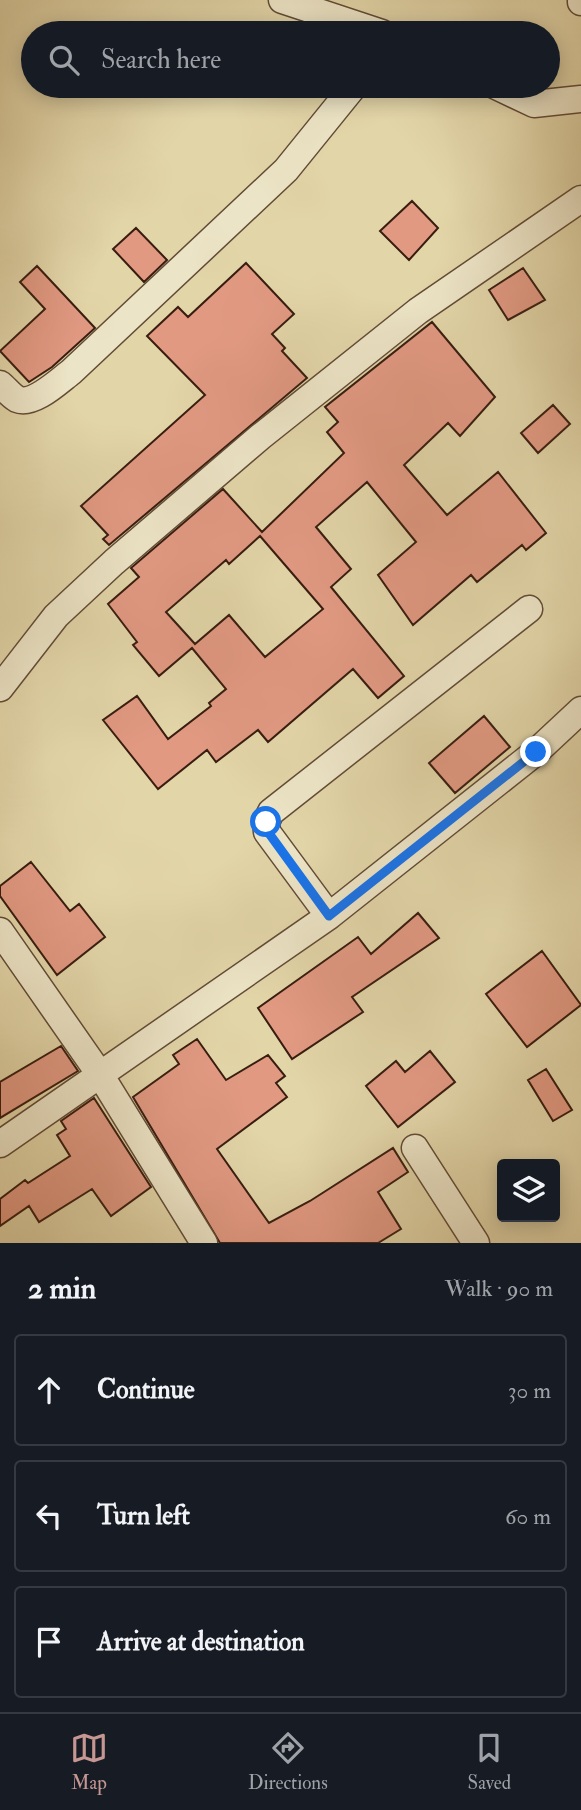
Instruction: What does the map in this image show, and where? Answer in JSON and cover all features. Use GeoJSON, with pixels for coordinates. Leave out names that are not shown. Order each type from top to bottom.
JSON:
{"type":"FeatureCollection","features":[{"type":"Feature","properties":{"kind":"street"},"geometry":{"type":"LineString","coordinates":[[282,0],[346,21]]}},
{"type":"Feature","properties":{"kind":"street"},"geometry":{"type":"LineString","coordinates":[[0,384],[16,399],[23,400],[35,397],[71,372],[286,170],[345,98]]}},
{"type":"Feature","properties":{"kind":"street"},"geometry":{"type":"LineString","coordinates":[[521,98],[534,104],[581,99]]}},
{"type":"Feature","properties":{"kind":"street"},"geometry":{"type":"LineString","coordinates":[[0,688],[56,616],[114,562],[260,437],[418,311],[581,199]]}},
{"type":"Feature","properties":{"kind":"street"},"geometry":{"type":"LineString","coordinates":[[329,916],[268,832],[266,822],[271,812],[529,609]]}},
{"type":"Feature","properties":{"kind":"street"},"geometry":{"type":"LineString","coordinates":[[0,1144],[329,916],[536,752],[581,710]]}},
{"type":"Feature","properties":{"kind":"street"},"geometry":{"type":"LineString","coordinates":[[0,931],[101,1076],[204,1243]]}},
{"type":"Feature","properties":{"kind":"street"},"geometry":{"type":"LineString","coordinates":[[415,1148],[476,1243]]}},
{"type":"Feature","properties":{"kind":"building"},"geometry":{"type":"Polygon","coordinates":[[[412,201],[438,228],[409,260],[380,231],[412,201]]]}},
{"type":"Feature","properties":{"kind":"building"},"geometry":{"type":"Polygon","coordinates":[[[136,228],[167,260],[144,282],[113,249],[136,228]]]}},
{"type":"Feature","properties":{"kind":"building"},"geometry":{"type":"Polygon","coordinates":[[[246,263],[294,314],[272,334],[285,348],[282,351],[307,378],[109,545],[103,539],[108,535],[81,506],[205,395],[147,336],[178,307],[188,317],[246,263]]]}},
{"type":"Feature","properties":{"kind":"building"},"geometry":{"type":"Polygon","coordinates":[[[37,266],[95,328],[52,367],[29,382],[0,351],[45,309],[20,282],[37,266]]]}},
{"type":"Feature","properties":{"kind":"building"},"geometry":{"type":"Polygon","coordinates":[[[523,268],[545,300],[508,320],[489,290],[523,268]]]}},
{"type":"Feature","properties":{"kind":"building"},"geometry":{"type":"Polygon","coordinates":[[[432,322],[495,397],[460,436],[448,423],[404,465],[447,515],[498,472],[546,533],[526,550],[522,545],[477,582],[471,575],[413,625],[378,575],[416,542],[367,482],[316,527],[351,569],[331,587],[404,676],[378,698],[353,669],[268,742],[258,730],[216,762],[207,750],[158,789],[103,720],[137,696],[168,739],[211,706],[209,703],[226,689],[192,648],[159,676],[133,645],[137,642],[108,604],[139,577],[131,568],[223,489],[262,532],[344,453],[327,432],[338,422],[325,407],[432,322]],[[260,536],[229,564],[226,560],[166,612],[195,644],[229,615],[265,657],[323,609],[260,536]]]}},
{"type":"Feature","properties":{"kind":"building"},"geometry":{"type":"Polygon","coordinates":[[[553,405],[570,424],[538,453],[521,433],[553,405]]]}},
{"type":"Feature","properties":{"kind":"building"},"geometry":{"type":"Polygon","coordinates":[[[484,716],[510,747],[455,793],[429,763],[484,716]]]}},
{"type":"Feature","properties":{"kind":"building"},"geometry":{"type":"Polygon","coordinates":[[[31,862],[70,911],[79,904],[105,937],[57,975],[0,896],[0,886],[31,862]]]}},
{"type":"Feature","properties":{"kind":"building"},"geometry":{"type":"Polygon","coordinates":[[[418,913],[439,938],[352,997],[363,1012],[292,1059],[258,1008],[358,937],[371,954],[418,913]]]}},
{"type":"Feature","properties":{"kind":"building"},"geometry":{"type":"Polygon","coordinates":[[[542,951],[581,1005],[527,1047],[486,994],[542,951]]]}},
{"type":"Feature","properties":{"kind":"building"},"geometry":{"type":"Polygon","coordinates":[[[197,1039],[226,1080],[268,1055],[285,1076],[276,1083],[287,1097],[217,1149],[269,1223],[310,1201],[393,1148],[408,1172],[378,1192],[401,1229],[378,1243],[220,1243],[133,1097],[179,1064],[173,1055],[197,1039]]]}},
{"type":"Feature","properties":{"kind":"building"},"geometry":{"type":"Polygon","coordinates":[[[61,1046],[78,1071],[0,1118],[0,1082],[61,1046]]]}},
{"type":"Feature","properties":{"kind":"building"},"geometry":{"type":"Polygon","coordinates":[[[430,1051],[455,1082],[398,1127],[366,1086],[396,1061],[405,1072],[430,1051]]]}},
{"type":"Feature","properties":{"kind":"building"},"geometry":{"type":"Polygon","coordinates":[[[546,1069],[572,1110],[553,1121],[528,1080],[546,1069]]]}},
{"type":"Feature","properties":{"kind":"building"},"geometry":{"type":"Polygon","coordinates":[[[94,1098],[151,1187],[111,1216],[92,1189],[39,1222],[29,1206],[0,1226],[0,1199],[25,1180],[28,1183],[70,1156],[57,1135],[66,1129],[61,1121],[94,1098]]]}},
{"type":"Feature","properties":{"kind":"route"},"geometry":{"type":"LineString","coordinates":[[266,822],[268,832],[329,916],[536,752]]}}]}
